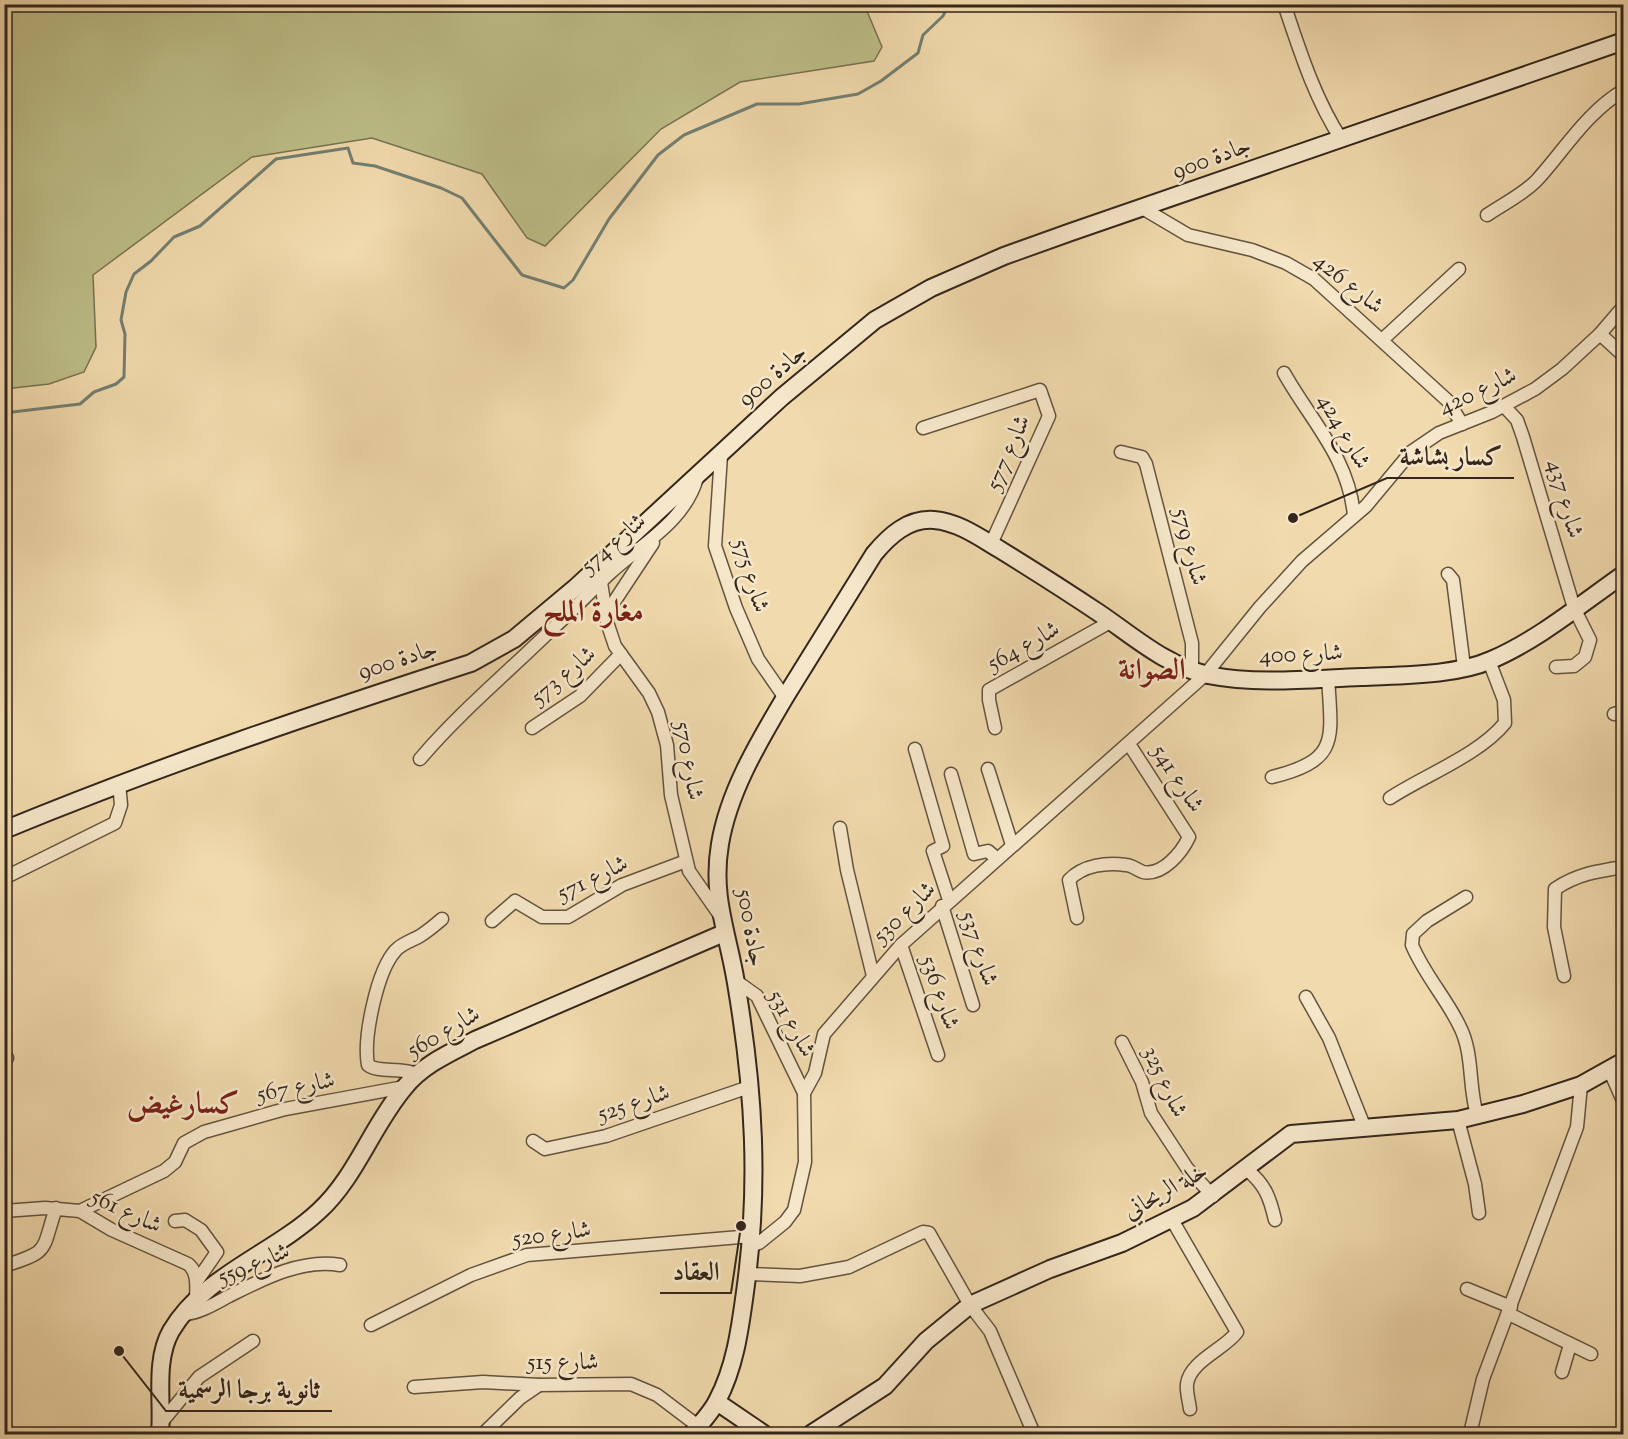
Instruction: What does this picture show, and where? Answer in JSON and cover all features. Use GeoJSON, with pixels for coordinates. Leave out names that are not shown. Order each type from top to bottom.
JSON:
{"type":"FeatureCollection","features":[{"type":"Feature","properties":{"kind":"main road","name":"جادة 900"},"geometry":{"type":"LineString","coordinates":[[4,830],[119,783],[299,719],[471,663],[492,653],[514,639],[575,588],[782,397],[875,320],[931,288],[1004,256],[1623,42]]}},
{"type":"Feature","properties":{"kind":"main road","name":"جادة 500"},"geometry":{"type":"LineString","coordinates":[[695,1430],[717,1402],[732,1365],[748,1275],[755,1193],[754,1124],[736,981],[719,915],[717,874],[720,844],[729,807],[748,764],[785,698],[874,554],[894,532],[904,526],[934,520],[962,527],[991,544]]}},
{"type":"Feature","properties":{"kind":"main road","name":"شارع 400"},"geometry":{"type":"LineString","coordinates":[[991,544],[1112,621],[1150,651],[1198,672],[1251,682],[1406,675],[1464,668],[1489,661],[1513,649],[1623,574]]}},
{"type":"Feature","properties":{"kind":"main road","name":"شارع 560"},"geometry":{"type":"LineString","coordinates":[[160,1429],[164,1352],[170,1333],[191,1308],[220,1280],[319,1212],[351,1172],[404,1087],[417,1074],[440,1058],[475,1040],[724,933]]}},
{"type":"Feature","properties":{"kind":"main road","name":"خلة الريحاني"},"geometry":{"type":"LineString","coordinates":[[811,1434],[885,1386],[926,1341],[970,1305],[1050,1269],[1122,1244],[1213,1196],[1291,1134],[1458,1119],[1477,1115],[1586,1082],[1616,1065]]}},
{"type":"Feature","properties":{"kind":"main road"},"geometry":{"type":"LineString","coordinates":[[717,1402],[764,1434]]}},
{"type":"Feature","properties":{"kind":"street"},"geometry":{"type":"LineString","coordinates":[[1284,4],[1307,73],[1323,111],[1341,139]]}},
{"type":"Feature","properties":{"kind":"street"},"geometry":{"type":"LineString","coordinates":[[1487,215],[1536,181],[1588,120],[1623,90]]}},
{"type":"Feature","properties":{"kind":"street","name":"شارع 426"},"geometry":{"type":"LineString","coordinates":[[1144,209],[1188,235],[1252,250],[1286,263],[1314,279],[1340,299],[1448,401],[1462,424]]}},
{"type":"Feature","properties":{"kind":"street"},"geometry":{"type":"LineString","coordinates":[[1382,340],[1459,269]]}},
{"type":"Feature","properties":{"kind":"street","name":"شارع 420"},"geometry":{"type":"LineString","coordinates":[[1198,672],[1302,561],[1381,490],[1411,452],[1439,433],[1504,406],[1551,378],[1600,334],[1623,306]]}},
{"type":"Feature","properties":{"kind":"street"},"geometry":{"type":"LineString","coordinates":[[1600,334],[1623,356]]}},
{"type":"Feature","properties":{"kind":"street","name":"شارع 424"},"geometry":{"type":"LineString","coordinates":[[1284,373],[1343,467],[1352,490],[1354,516]]}},
{"type":"Feature","properties":{"kind":"street","name":"شارع 577"},"geometry":{"type":"LineString","coordinates":[[923,428],[1040,390],[1049,416],[991,544]]}},
{"type":"Feature","properties":{"kind":"street","name":"شارع 437"},"geometry":{"type":"LineString","coordinates":[[1504,406],[1516,420],[1531,459],[1574,608],[1590,640],[1585,657],[1574,666],[1556,667]]}},
{"type":"Feature","properties":{"kind":"street","name":"شارع 579"},"geometry":{"type":"LineString","coordinates":[[1121,452],[1142,457],[1146,464],[1198,672]]}},
{"type":"Feature","properties":{"kind":"street","name":"شارع 575"},"geometry":{"type":"LineString","coordinates":[[721,455],[715,546],[736,608],[758,659],[785,698]]}},
{"type":"Feature","properties":{"kind":"street","name":"شارع 574"},"geometry":{"type":"LineString","coordinates":[[420,759],[479,695],[601,582],[677,517],[692,496],[696,478]]}},
{"type":"Feature","properties":{"kind":"street"},"geometry":{"type":"LineString","coordinates":[[607,622],[612,605],[623,586],[662,530]]}},
{"type":"Feature","properties":{"kind":"street"},"geometry":{"type":"LineString","coordinates":[[1448,574],[1453,580],[1464,668]]}},
{"type":"Feature","properties":{"kind":"street","name":"شارع 570"},"geometry":{"type":"LineString","coordinates":[[601,582],[607,622],[621,654],[649,693],[658,712],[667,745],[669,785],[689,871],[719,915]]}},
{"type":"Feature","properties":{"kind":"street"},"geometry":{"type":"LineString","coordinates":[[578,604],[598,603],[607,622]]}},
{"type":"Feature","properties":{"kind":"street","name":"شارع 564"},"geometry":{"type":"LineString","coordinates":[[995,728],[988,700],[989,690],[1112,621]]}},
{"type":"Feature","properties":{"kind":"street","name":"شارع 573"},"geometry":{"type":"LineString","coordinates":[[532,728],[580,696],[621,654]]}},
{"type":"Feature","properties":{"kind":"street"},"geometry":{"type":"LineString","coordinates":[[1390,798],[1471,750],[1498,732],[1505,723],[1504,700],[1489,661]]}},
{"type":"Feature","properties":{"kind":"street","name":"شارع 530"},"geometry":{"type":"LineString","coordinates":[[751,1241],[759,1243],[785,1222],[794,1209],[805,1162],[804,1092],[815,1072],[824,1034],[901,945],[996,858],[1129,744],[1198,672]]}},
{"type":"Feature","properties":{"kind":"street"},"geometry":{"type":"LineString","coordinates":[[1272,777],[1306,767],[1320,759],[1327,748],[1329,736],[1328,678]]}},
{"type":"Feature","properties":{"kind":"street","name":"شارع 541"},"geometry":{"type":"LineString","coordinates":[[1077,918],[1069,880],[1074,874],[1085,868],[1128,864],[1142,872],[1152,872],[1177,858],[1189,837],[1129,744]]}},
{"type":"Feature","properties":{"kind":"street","name":"شارع 537"},"geometry":{"type":"LineString","coordinates":[[915,749],[943,846],[933,851],[973,1005]]}},
{"type":"Feature","properties":{"kind":"street"},"geometry":{"type":"LineString","coordinates":[[988,769],[1012,845]]}},
{"type":"Feature","properties":{"kind":"street"},"geometry":{"type":"LineString","coordinates":[[951,774],[974,854],[988,851],[996,858]]}},
{"type":"Feature","properties":{"kind":"street"},"geometry":{"type":"LineString","coordinates":[[4,878],[115,823],[121,805],[119,783]]}},
{"type":"Feature","properties":{"kind":"street"},"geometry":{"type":"LineString","coordinates":[[840,828],[847,870],[873,976]]}},
{"type":"Feature","properties":{"kind":"street","name":"شارع 571"},"geometry":{"type":"LineString","coordinates":[[492,921],[515,901],[542,917],[568,918],[622,885],[686,861]]}},
{"type":"Feature","properties":{"kind":"street"},"geometry":{"type":"LineString","coordinates":[[1564,976],[1554,927],[1555,889],[1584,874],[1623,867]]}},
{"type":"Feature","properties":{"kind":"street"},"geometry":{"type":"LineString","coordinates":[[1466,897],[1427,921],[1413,934],[1412,945],[1459,1024],[1470,1053],[1472,1096],[1477,1115]]}},
{"type":"Feature","properties":{"kind":"street"},"geometry":{"type":"LineString","coordinates":[[417,1074],[405,1068],[378,1069],[368,1065],[366,1055],[371,1013],[383,974],[396,950],[421,936],[442,919]]}},
{"type":"Feature","properties":{"kind":"street","name":"شارع 536"},"geometry":{"type":"LineString","coordinates":[[901,945],[938,1055]]}},
{"type":"Feature","properties":{"kind":"street","name":"شارع 531"},"geometry":{"type":"LineString","coordinates":[[736,981],[756,996],[804,1092]]}},
{"type":"Feature","properties":{"kind":"street"},"geometry":{"type":"LineString","coordinates":[[1306,997],[1329,1038],[1364,1126]]}},
{"type":"Feature","properties":{"kind":"street","name":"شارع 325"},"geometry":{"type":"LineString","coordinates":[[1122,1042],[1142,1082],[1151,1113],[1187,1168],[1213,1196]]}},
{"type":"Feature","properties":{"kind":"street"},"geometry":{"type":"LineString","coordinates":[[1616,1065],[1623,1103]]}},
{"type":"Feature","properties":{"kind":"street"},"geometry":{"type":"LineString","coordinates":[[1470,1434],[1483,1379],[1577,1127],[1586,1082]]}},
{"type":"Feature","properties":{"kind":"street","name":"شارع 567"},"geometry":{"type":"LineString","coordinates":[[80,1211],[164,1171],[175,1162],[184,1143],[197,1134],[277,1111],[404,1087]]}},
{"type":"Feature","properties":{"kind":"street","name":"شارع 525"},"geometry":{"type":"LineString","coordinates":[[533,1141],[545,1149],[606,1136],[749,1087]]}},
{"type":"Feature","properties":{"kind":"street"},"geometry":{"type":"LineString","coordinates":[[1458,1119],[1475,1184],[1479,1213]]}},
{"type":"Feature","properties":{"kind":"street"},"geometry":{"type":"LineString","coordinates":[[1247,1170],[1259,1180],[1269,1194],[1275,1220]]}},
{"type":"Feature","properties":{"kind":"street"},"geometry":{"type":"LineString","coordinates":[[4,1266],[38,1254],[43,1248],[56,1208]]}},
{"type":"Feature","properties":{"kind":"street","name":"شارع 561"},"geometry":{"type":"LineString","coordinates":[[4,1211],[56,1208],[80,1211],[132,1240],[188,1264],[192,1267],[196,1281]]}},
{"type":"Feature","properties":{"kind":"street"},"geometry":{"type":"LineString","coordinates":[[1171,1218],[1237,1332],[1228,1344],[1210,1353],[1191,1375],[1187,1384],[1190,1409]]}},
{"type":"Feature","properties":{"kind":"street"},"geometry":{"type":"LineString","coordinates":[[175,1221],[185,1220],[201,1230],[216,1252],[196,1281],[191,1308]]}},
{"type":"Feature","properties":{"kind":"street"},"geometry":{"type":"LineString","coordinates":[[748,1275],[800,1276],[849,1267],[923,1232],[929,1233],[970,1305],[990,1331],[1034,1434]]}},
{"type":"Feature","properties":{"kind":"street","name":"شارع 520"},"geometry":{"type":"LineString","coordinates":[[371,1325],[471,1275],[527,1255],[751,1241]]}},
{"type":"Feature","properties":{"kind":"street","name":"شارع 559"},"geometry":{"type":"LineString","coordinates":[[191,1308],[197,1312],[257,1282],[293,1269],[317,1263],[340,1265]]}},
{"type":"Feature","properties":{"kind":"street"},"geometry":{"type":"LineString","coordinates":[[1467,1289],[1591,1354]]}},
{"type":"Feature","properties":{"kind":"street"},"geometry":{"type":"LineString","coordinates":[[160,1429],[199,1377],[253,1341]]}},
{"type":"Feature","properties":{"kind":"street"},"geometry":{"type":"LineString","coordinates":[[1562,1372],[1570,1345]]}},
{"type":"Feature","properties":{"kind":"street","name":"شارع 515"},"geometry":{"type":"LineString","coordinates":[[414,1387],[483,1382],[539,1385],[631,1384],[657,1395],[695,1430]]}},
{"type":"Feature","properties":{"kind":"street"},"geometry":{"type":"LineString","coordinates":[[483,1434],[520,1398],[539,1385]]}},
{"type":"Feature","properties":{"kind":"green space"},"geometry":{"type":"Polygon","coordinates":[[[864,4],[882,47],[874,61],[740,82],[661,129],[545,246],[527,238],[482,174],[372,138],[252,157],[93,275],[96,347],[84,372],[49,384],[5,389],[5,5],[864,4]]]}},
{"type":"Feature","properties":{"kind":"waterway"},"geometry":{"type":"LineString","coordinates":[[4,413],[80,404],[94,392],[116,384],[124,377],[125,334],[121,320],[126,292],[134,274],[151,261],[174,237],[200,226],[276,159],[348,148],[353,163],[375,166],[441,188],[462,198],[522,275],[564,288],[573,280],[609,219],[658,155],[684,135],[757,104],[799,104],[858,94],[881,81],[918,53],[923,35],[943,16],[949,4]]}},
{"type":"Feature","properties":{"kind":"place","name":"كسار بشاشة"},"geometry":{"type":"Point","coordinates":[1293,518]}},
{"type":"Feature","properties":{"kind":"place","name":"العقاد"},"geometry":{"type":"Point","coordinates":[741,1226]}},
{"type":"Feature","properties":{"kind":"place","name":"ثانوية برجا الرسمية"},"geometry":{"type":"Point","coordinates":[119,1351]}},
{"type":"Feature","properties":{"kind":"district","name":"مغارة الملح"},"geometry":{"type":"Point","coordinates":[593,613]}},
{"type":"Feature","properties":{"kind":"district","name":"الصوانة"},"geometry":{"type":"Point","coordinates":[1152,671]}},
{"type":"Feature","properties":{"kind":"district","name":"كسارغيض"},"geometry":{"type":"Point","coordinates":[183,1105]}}]}
